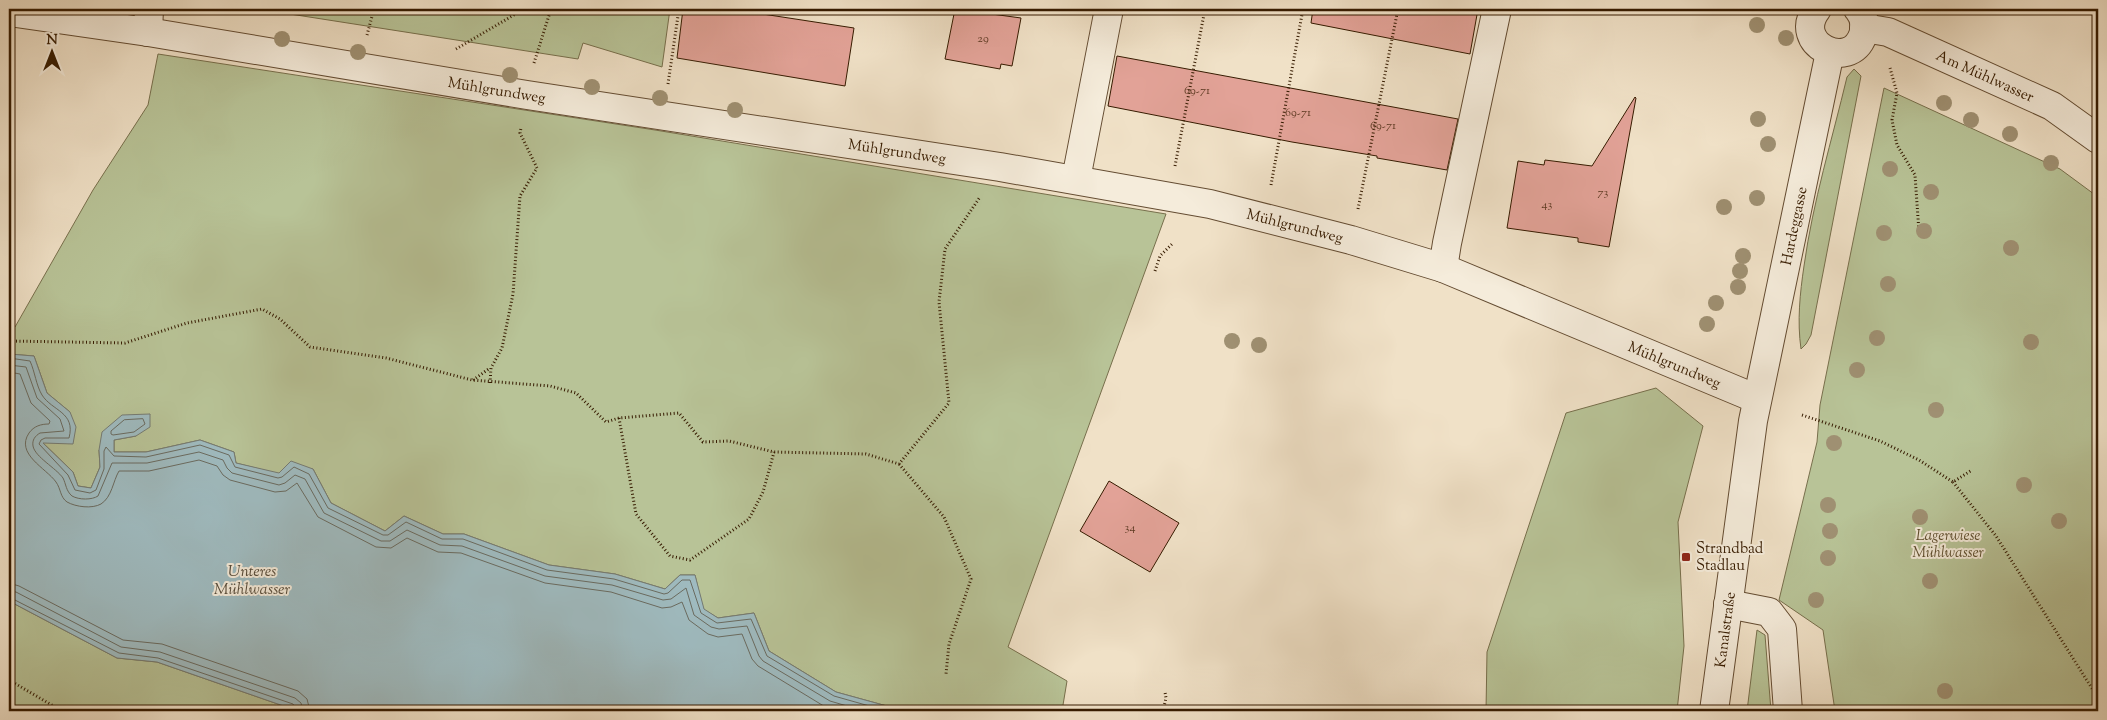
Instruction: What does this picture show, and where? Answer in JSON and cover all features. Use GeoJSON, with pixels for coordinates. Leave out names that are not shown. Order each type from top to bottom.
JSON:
{"type":"FeatureCollection","features":[{"type":"Feature","properties":{"kind":"street"},"geometry":{"type":"LineString","coordinates":[[1076,180],[1109,9]]}},
{"type":"Feature","properties":{"kind":"street"},"geometry":{"type":"LineString","coordinates":[[1443,268],[1446,243],[1497,9]]}},
{"type":"Feature","properties":{"kind":"street"},"geometry":{"type":"LineString","coordinates":[[1817,9],[1813,14],[1810,24],[1811,33],[1815,42],[1830,52],[1840,53],[1849,51],[1857,46],[1862,38],[1861,19]]}},
{"type":"Feature","properties":{"kind":"street","name":"Mühlgrundweg"},"geometry":{"type":"LineString","coordinates":[[9,12],[148,20],[527,95],[1000,167],[1210,204],[1351,240],[1443,268],[1757,399]]}},
{"type":"Feature","properties":{"kind":"street","name":"Am Mühlwasser"},"geometry":{"type":"LineString","coordinates":[[1861,19],[2052,106],[2098,139]]}},
{"type":"Feature","properties":{"kind":"street","name":"Hardeggasse"},"geometry":{"type":"LineString","coordinates":[[1757,399],[1830,52]]}},
{"type":"Feature","properties":{"kind":"street","name":"Kanalstraße"},"geometry":{"type":"LineString","coordinates":[[1714,711],[1757,399]]}},
{"type":"Feature","properties":{"kind":"street"},"geometry":{"type":"LineString","coordinates":[[1728,604],[1769,612],[1782,629],[1788,711]]}},
{"type":"Feature","properties":{"kind":"path"},"geometry":{"type":"LineString","coordinates":[[367,35],[374,9]]}},
{"type":"Feature","properties":{"kind":"path"},"geometry":{"type":"LineString","coordinates":[[456,49],[524,9]]}},
{"type":"Feature","properties":{"kind":"path"},"geometry":{"type":"LineString","coordinates":[[490,383],[491,368],[502,348],[513,294],[520,196],[537,168],[520,133],[534,61],[551,9]]}},
{"type":"Feature","properties":{"kind":"path"},"geometry":{"type":"LineString","coordinates":[[668,84],[679,9]]}},
{"type":"Feature","properties":{"kind":"path"},"geometry":{"type":"LineString","coordinates":[[1174,172],[1205,9]]}},
{"type":"Feature","properties":{"kind":"path"},"geometry":{"type":"LineString","coordinates":[[1269,193],[1303,9]]}},
{"type":"Feature","properties":{"kind":"path"},"geometry":{"type":"LineString","coordinates":[[1357,217],[1398,9]]}},
{"type":"Feature","properties":{"kind":"path"},"geometry":{"type":"LineString","coordinates":[[1888,61],[1897,93],[1892,120],[1897,145],[1914,175],[1919,232]]}},
{"type":"Feature","properties":{"kind":"path"},"geometry":{"type":"LineString","coordinates":[[899,464],[949,403],[939,302],[945,249],[1000,167]]}},
{"type":"Feature","properties":{"kind":"path"},"geometry":{"type":"LineString","coordinates":[[1155,271],[1160,256],[1173,243]]}},
{"type":"Feature","properties":{"kind":"path"},"geometry":{"type":"LineString","coordinates":[[9,341],[125,343],[187,323],[262,308],[280,319],[310,347],[386,358],[490,383],[550,386],[576,393],[606,422],[619,418],[679,413],[703,442],[729,441],[774,452],[866,454],[899,464],[944,517],[971,580],[949,644],[946,674]]}},
{"type":"Feature","properties":{"kind":"path"},"geometry":{"type":"LineString","coordinates":[[472,380],[491,368]]}},
{"type":"Feature","properties":{"kind":"path"},"geometry":{"type":"LineString","coordinates":[[1802,415],[1880,441],[1919,460],[1953,482],[1996,536],[2098,698]]}},
{"type":"Feature","properties":{"kind":"path"},"geometry":{"type":"LineString","coordinates":[[619,418],[636,514],[670,556],[690,560],[749,519],[763,492],[774,452]]}},
{"type":"Feature","properties":{"kind":"path"},"geometry":{"type":"LineString","coordinates":[[1953,482],[1972,470]]}},
{"type":"Feature","properties":{"kind":"path"},"geometry":{"type":"LineString","coordinates":[[9,680],[62,711]]}},
{"type":"Feature","properties":{"kind":"path"},"geometry":{"type":"LineString","coordinates":[[1163,711],[1165,692]]}},
{"type":"Feature","properties":{"kind":"green space"},"geometry":{"type":"Polygon","coordinates":[[[258,9],[670,9],[662,67],[583,43],[578,59],[258,9]]]}},
{"type":"Feature","properties":{"kind":"green space"},"geometry":{"type":"Polygon","coordinates":[[[158,54],[655,130],[1166,214],[1008,647],[1067,681],[1062,711],[905,711],[836,692],[769,651],[754,613],[718,618],[703,609],[695,575],[680,575],[665,589],[615,574],[549,565],[464,534],[443,534],[404,516],[385,531],[331,503],[313,469],[279,474],[236,463],[234,452],[200,440],[146,452],[114,452],[114,440],[136,436],[150,414],[99,450],[100,467],[91,488],[78,486],[73,472],[42,442],[70,412],[47,393],[34,356],[9,354],[9,327],[15,327],[93,190],[148,105],[158,54]]]}},
{"type":"Feature","properties":{"kind":"green space"},"geometry":{"type":"Polygon","coordinates":[[[1854,69],[1861,76],[1811,335],[1801,349],[1800,307],[1808,242],[1847,77],[1854,69]]]}},
{"type":"Feature","properties":{"kind":"green space","name":"Lagerwiese Mühlwasser"},"geometry":{"type":"Polygon","coordinates":[[[1884,88],[2060,169],[2098,197],[2098,711],[1835,711],[1823,630],[1779,600],[1817,442],[1820,405],[1884,88]]]}},
{"type":"Feature","properties":{"kind":"green space"},"geometry":{"type":"Polygon","coordinates":[[[1656,388],[1703,426],[1678,522],[1684,646],[1677,711],[1486,711],[1487,652],[1566,413],[1656,388]]]}},
{"type":"Feature","properties":{"kind":"green space"},"geometry":{"type":"Polygon","coordinates":[[[9,601],[117,658],[157,662],[298,711],[9,711],[9,601]]]}},
{"type":"Feature","properties":{"kind":"green space"},"geometry":{"type":"Polygon","coordinates":[[[1757,630],[1765,635],[1771,711],[1747,711],[1757,630]]]}},
{"type":"Feature","properties":{"kind":"water","name":"Unteres Mühlwasser"},"geometry":{"type":"Polygon","coordinates":[[[9,354],[34,356],[47,393],[70,412],[76,427],[73,444],[43,443],[73,472],[78,486],[91,488],[100,467],[99,450],[102,432],[122,415],[150,414],[150,427],[136,436],[114,440],[114,452],[146,452],[200,440],[234,452],[236,463],[279,473],[291,461],[313,469],[331,503],[385,531],[404,516],[443,534],[464,534],[549,565],[615,574],[665,589],[680,575],[695,575],[704,609],[718,618],[754,613],[769,651],[836,692],[905,711],[298,711],[157,662],[117,658],[9,601],[9,354]]]}},
{"type":"Feature","properties":{"kind":"building"},"geometry":{"type":"Polygon","coordinates":[[[683,9],[730,9],[854,28],[845,86],[677,58],[683,9]]]}},
{"type":"Feature","properties":{"kind":"building"},"geometry":{"type":"Polygon","coordinates":[[[955,9],[1021,18],[1012,66],[1001,64],[1000,69],[945,59],[955,9]]]}},
{"type":"Feature","properties":{"kind":"building"},"geometry":{"type":"Polygon","coordinates":[[[1313,9],[1478,9],[1470,54],[1311,23],[1313,9]]]}},
{"type":"Feature","properties":{"kind":"building"},"geometry":{"type":"Polygon","coordinates":[[[1117,56],[1458,119],[1447,170],[1108,106],[1117,56]]]}},
{"type":"Feature","properties":{"kind":"building"},"geometry":{"type":"Polygon","coordinates":[[[1635,97],[1609,247],[1578,242],[1578,238],[1507,228],[1518,161],[1544,165],[1545,160],[1592,166],[1635,97]]]}},
{"type":"Feature","properties":{"kind":"building"},"geometry":{"type":"Polygon","coordinates":[[[1109,481],[1179,523],[1150,572],[1080,531],[1109,481]]]}},
{"type":"Feature","properties":{"kind":"place","name":"Strandbad Stadlau"},"geometry":{"type":"Point","coordinates":[1686,557]}}]}
